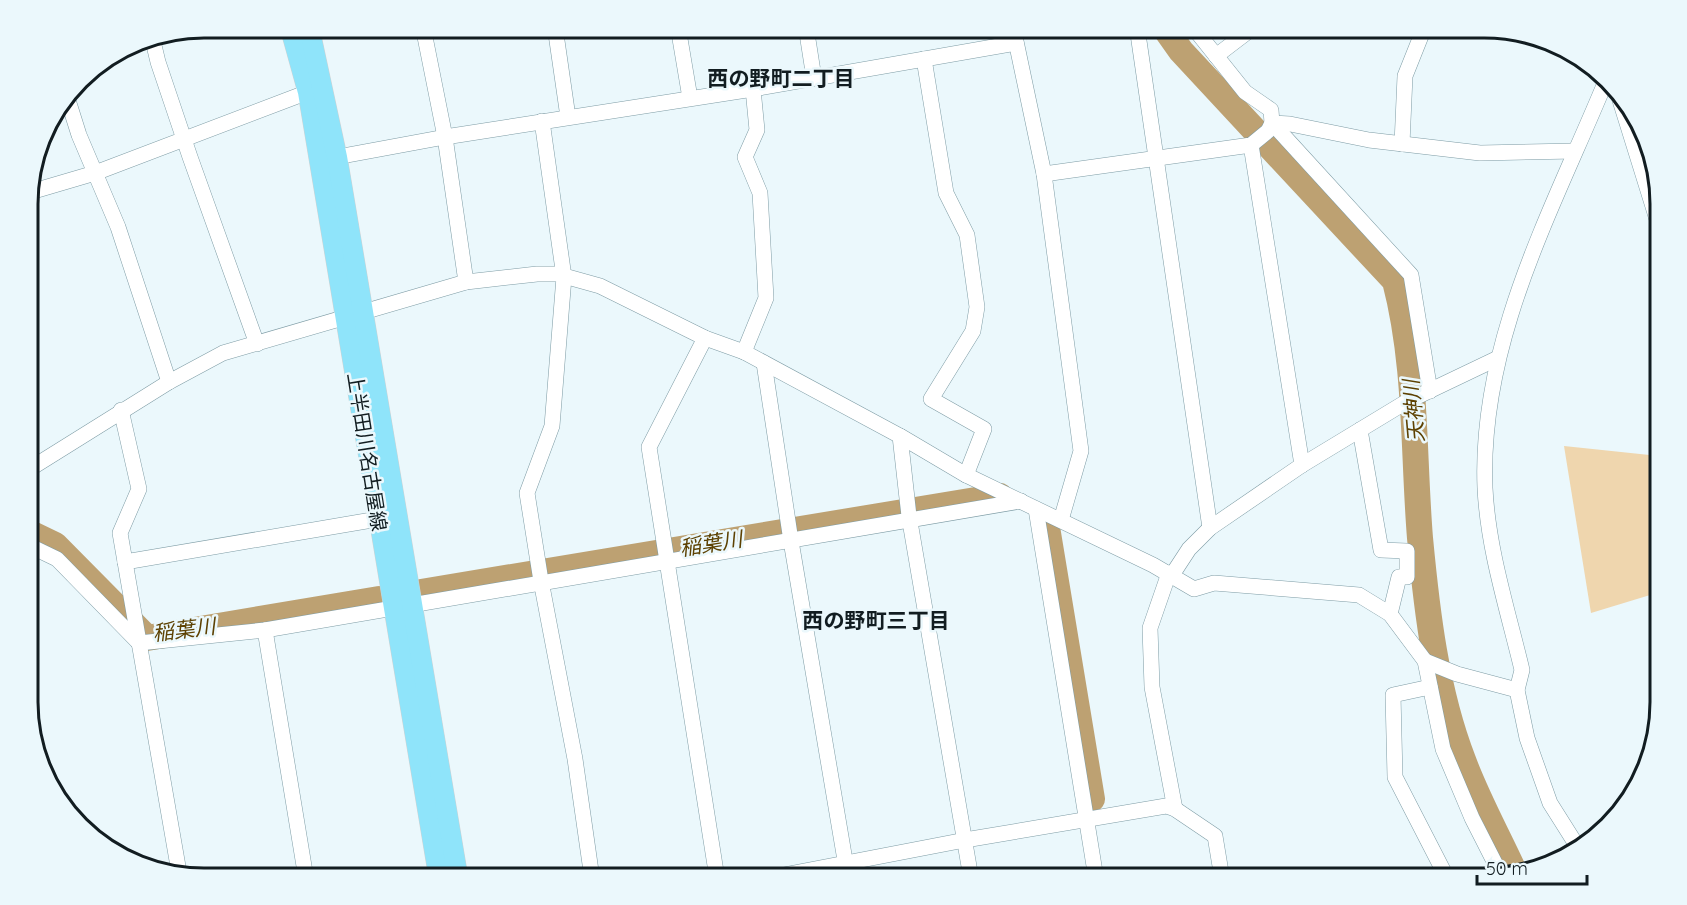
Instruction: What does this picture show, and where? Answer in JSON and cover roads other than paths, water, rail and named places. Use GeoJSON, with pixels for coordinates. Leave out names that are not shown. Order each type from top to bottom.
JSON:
{"type":"FeatureCollection","features":[{"type":"Feature","properties":{"kind":"main road","name":"上半田川名古屋線"},"geometry":{"type":"LineString","coordinates":[[293,38],[308,92],[354,317],[402,608],[439,868]]}},
{"type":"Feature","properties":{"kind":"main road","name":"上半田川名古屋線"},"geometry":{"type":"LineString","coordinates":[[311,38],[337,157],[378,519],[402,608],[456,868]]}},
{"type":"Feature","properties":{"kind":"street"},"geometry":{"type":"LineString","coordinates":[[425,38],[445,136],[466,282]]}},
{"type":"Feature","properties":{"kind":"street"},"geometry":{"type":"LineString","coordinates":[[557,38],[568,117]]}},
{"type":"Feature","properties":{"kind":"street"},"geometry":{"type":"LineString","coordinates":[[680,38],[690,98]]}},
{"type":"Feature","properties":{"kind":"street"},"geometry":{"type":"LineString","coordinates":[[808,38],[814,78]]}},
{"type":"Feature","properties":{"kind":"street"},"geometry":{"type":"LineString","coordinates":[[1015,38],[1044,174],[1081,451],[1060,520]]}},
{"type":"Feature","properties":{"kind":"street"},"geometry":{"type":"LineString","coordinates":[[1139,38],[1210,528]]}},
{"type":"Feature","properties":{"kind":"street"},"geometry":{"type":"LineString","coordinates":[[1202,38],[1245,92],[1271,110],[1270,127],[1411,275],[1429,391]]}},
{"type":"Feature","properties":{"kind":"street"},"geometry":{"type":"LineString","coordinates":[[1216,56],[1240,38]]}},
{"type":"Feature","properties":{"kind":"street"},"geometry":{"type":"LineString","coordinates":[[1402,144],[1405,76],[1420,38]]}},
{"type":"Feature","properties":{"kind":"street"},"geometry":{"type":"LineString","coordinates":[[337,157],[445,136],[753,89],[1016,43]]}},
{"type":"Feature","properties":{"kind":"street"},"geometry":{"type":"LineString","coordinates":[[154,45],[257,344]]}},
{"type":"Feature","properties":{"kind":"street"},"geometry":{"type":"LineString","coordinates":[[924,59],[946,193],[968,235],[977,307],[973,331],[931,399],[984,429],[966,475]]}},
{"type":"Feature","properties":{"kind":"street"},"geometry":{"type":"LineString","coordinates":[[744,352],[766,298],[760,193],[745,158],[757,130],[753,89]]}},
{"type":"Feature","properties":{"kind":"street"},"geometry":{"type":"LineString","coordinates":[[1574,841],[1550,803],[1527,738],[1517,690],[1522,670],[1492,546],[1485,489],[1489,395],[1496,359],[1515,299],[1603,89]]}},
{"type":"Feature","properties":{"kind":"street"},"geometry":{"type":"LineString","coordinates":[[38,190],[94,173],[308,92]]}},
{"type":"Feature","properties":{"kind":"street"},"geometry":{"type":"LineString","coordinates":[[70,105],[94,173],[118,227],[169,382]]}},
{"type":"Feature","properties":{"kind":"street"},"geometry":{"type":"LineString","coordinates":[[1625,117],[1649,194]]}},
{"type":"Feature","properties":{"kind":"street"},"geometry":{"type":"LineString","coordinates":[[542,121],[564,277],[552,426],[527,494],[540,576],[575,759],[591,868]]}},
{"type":"Feature","properties":{"kind":"street"},"geometry":{"type":"LineString","coordinates":[[1044,174],[1251,144],[1270,127],[1290,124],[1402,144],[1480,153],[1575,151]]}},
{"type":"Feature","properties":{"kind":"street"},"geometry":{"type":"LineString","coordinates":[[1251,144],[1302,465]]}},
{"type":"Feature","properties":{"kind":"street"},"geometry":{"type":"LineString","coordinates":[[37,464],[121,410],[223,353],[354,317],[466,282],[537,274],[564,277],[600,286],[705,338],[744,352],[900,436],[966,475],[1170,574],[1194,589],[1214,583],[1359,596],[1390,614],[1426,661],[1443,749],[1457,785],[1496,867]]}},
{"type":"Feature","properties":{"kind":"street"},"geometry":{"type":"LineString","coordinates":[[705,338],[649,447],[715,868]]}},
{"type":"Feature","properties":{"kind":"street"},"geometry":{"type":"LineString","coordinates":[[1175,808],[1152,687],[1150,628],[1170,574],[1189,549],[1210,528],[1302,465],[1406,402],[1496,359]]}},
{"type":"Feature","properties":{"kind":"street"},"geometry":{"type":"LineString","coordinates":[[764,363],[788,522],[846,868]]}},
{"type":"Feature","properties":{"kind":"street"},"geometry":{"type":"LineString","coordinates":[[121,410],[139,489],[120,533],[178,865]]}},
{"type":"Feature","properties":{"kind":"street"},"geometry":{"type":"LineString","coordinates":[[1360,430],[1381,550],[1407,551],[1407,577],[1399,577],[1390,614]]}},
{"type":"Feature","properties":{"kind":"street"},"geometry":{"type":"LineString","coordinates":[[900,436],[908,514],[968,867]]}},
{"type":"Feature","properties":{"kind":"street"},"geometry":{"type":"LineString","coordinates":[[37,549],[57,559],[139,640],[265,630],[402,608],[540,576],[666,554],[791,540],[908,514],[1021,501]]}},
{"type":"Feature","properties":{"kind":"street"},"geometry":{"type":"LineString","coordinates":[[1036,509],[1094,867]]}},
{"type":"Feature","properties":{"kind":"street"},"geometry":{"type":"LineString","coordinates":[[125,562],[378,519]]}},
{"type":"Feature","properties":{"kind":"street"},"geometry":{"type":"LineString","coordinates":[[265,630],[304,868]]}},
{"type":"Feature","properties":{"kind":"street"},"geometry":{"type":"LineString","coordinates":[[1426,661],[1457,674],[1517,690]]}},
{"type":"Feature","properties":{"kind":"street"},"geometry":{"type":"LineString","coordinates":[[1430,687],[1393,695],[1395,777],[1441,867]]}},
{"type":"Feature","properties":{"kind":"street"},"geometry":{"type":"LineString","coordinates":[[860,867],[964,840],[1088,821],[1166,806],[1175,808],[1215,836],[1220,867]]}},
{"type":"Feature","properties":{"kind":"waterway","name":"天神川"},"geometry":{"type":"LineString","coordinates":[[1172,38],[1181,51],[1395,281],[1411,377],[1420,538],[1439,679],[1463,760],[1511,865]]}},
{"type":"Feature","properties":{"kind":"waterway","name":"稲葉川"},"geometry":{"type":"LineString","coordinates":[[421,592],[1000,496]]}},
{"type":"Feature","properties":{"kind":"waterway","name":"稲葉川"},"geometry":{"type":"LineString","coordinates":[[1046,521],[1092,799]]}},
{"type":"Feature","properties":{"kind":"waterway","name":"稲葉川"},"geometry":{"type":"LineString","coordinates":[[37,536],[55,545],[147,638],[379,599]]}},
{"type":"Feature","properties":{"kind":"district","name":"西の野町二丁目"},"geometry":{"type":"Point","coordinates":[781,79]}},
{"type":"Feature","properties":{"kind":"district","name":"西の野町三丁目"},"geometry":{"type":"Point","coordinates":[876,621]}}]}
